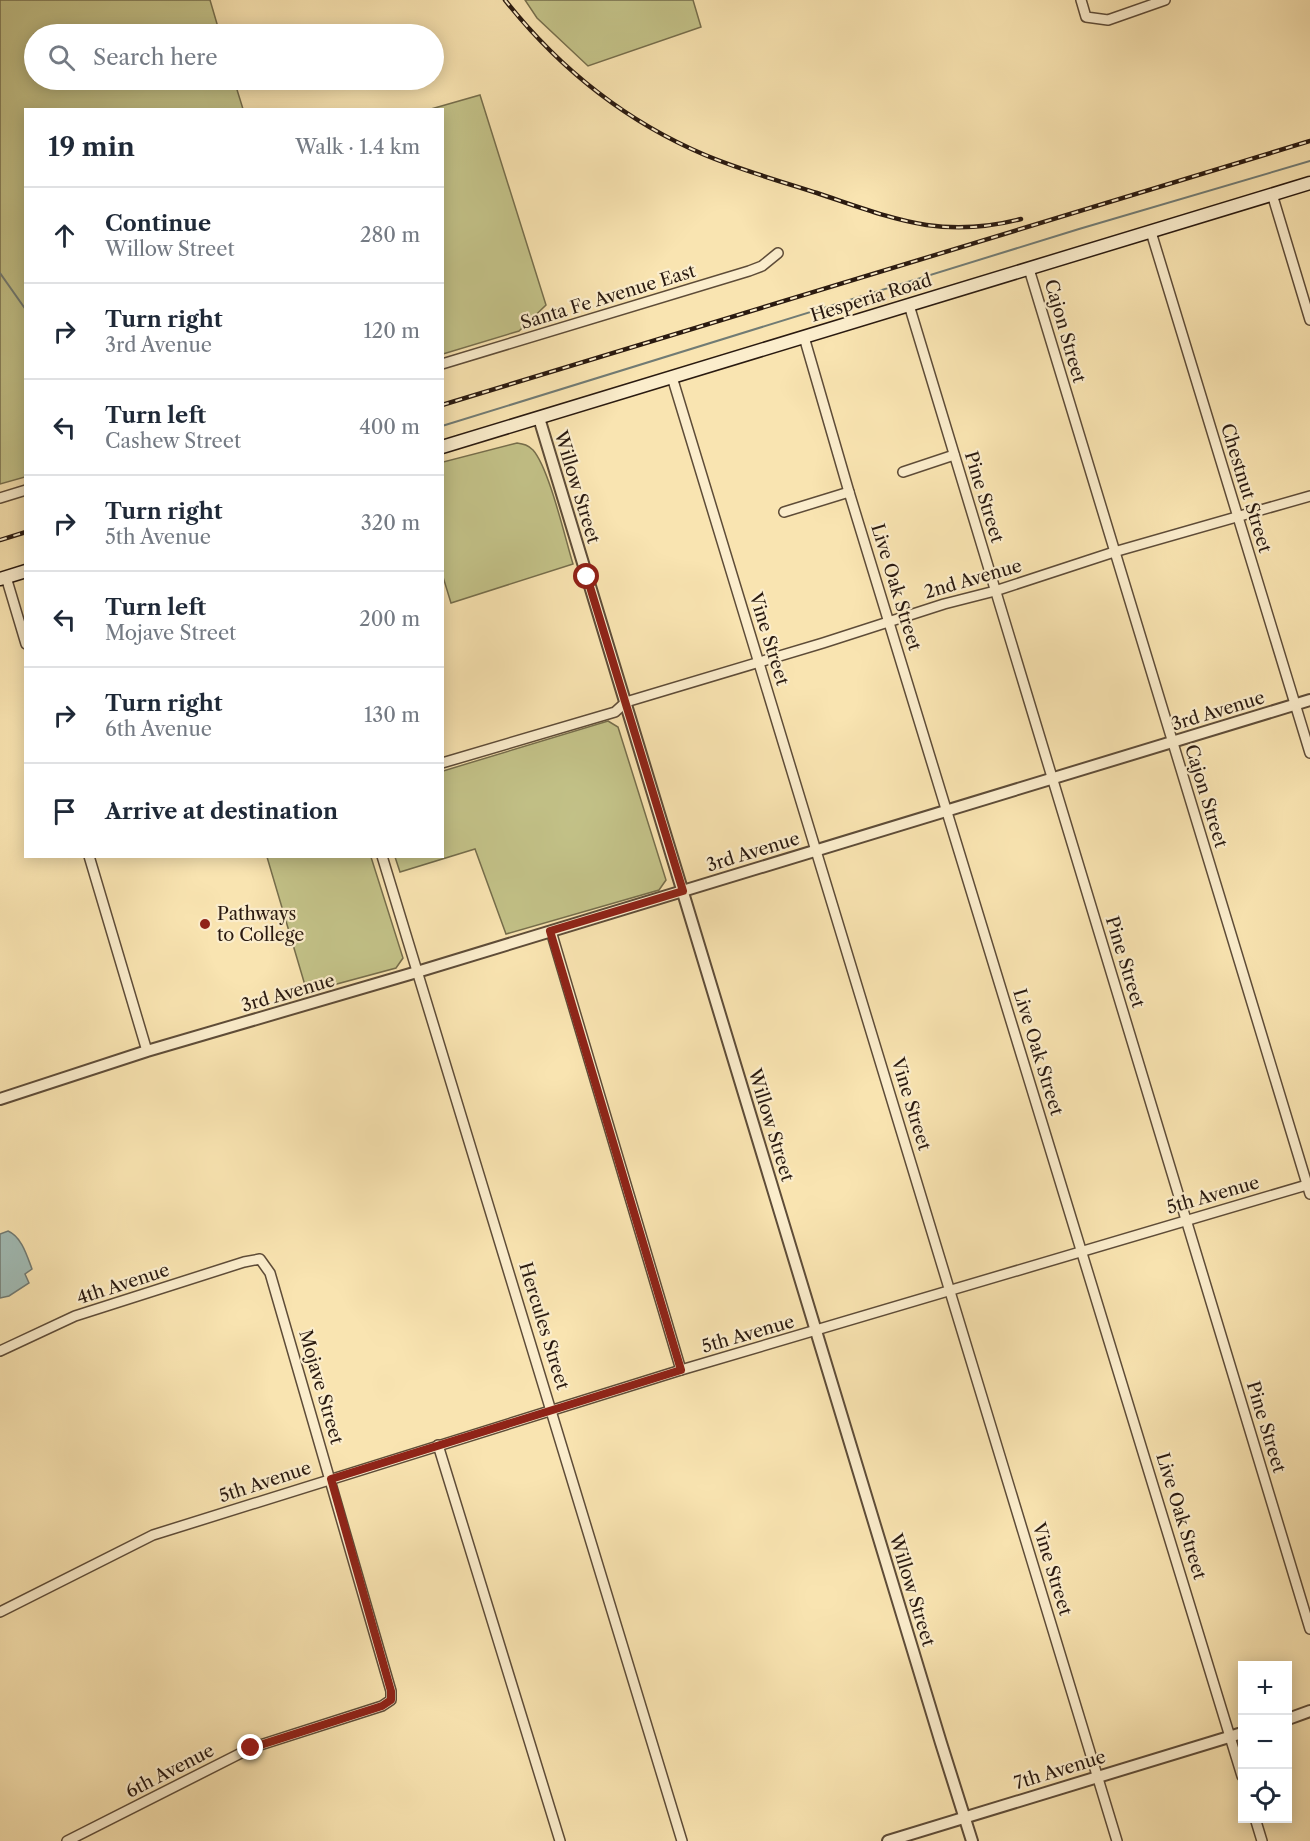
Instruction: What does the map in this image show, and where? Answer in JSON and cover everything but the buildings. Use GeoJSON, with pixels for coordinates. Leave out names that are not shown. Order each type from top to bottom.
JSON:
{"type":"FeatureCollection","features":[{"type":"Feature","properties":{"kind":"main road","name":"Hesperia Road"},"geometry":{"type":"LineString","coordinates":[[444,446],[1310,183]]}},
{"type":"Feature","properties":{"kind":"main road"},"geometry":{"type":"LineString","coordinates":[[3,578],[24,572]]}},
{"type":"Feature","properties":{"kind":"street"},"geometry":{"type":"LineString","coordinates":[[1081,0],[1086,17],[1108,20],[1165,0]]}},
{"type":"Feature","properties":{"kind":"street"},"geometry":{"type":"LineString","coordinates":[[1272,195],[1310,320]]}},
{"type":"Feature","properties":{"kind":"street","name":"Chestnut Street"},"geometry":{"type":"LineString","coordinates":[[1151,232],[1310,753]]}},
{"type":"Feature","properties":{"kind":"street","name":"Santa Fe Avenue East"},"geometry":{"type":"LineString","coordinates":[[444,363],[749,271],[762,266],[778,253]]}},
{"type":"Feature","properties":{"kind":"street","name":"Cajon Street"},"geometry":{"type":"LineString","coordinates":[[1029,268],[1309,1187]]}},
{"type":"Feature","properties":{"kind":"street","name":"Pine Street"},"geometry":{"type":"LineString","coordinates":[[909,305],[1310,1629]]}},
{"type":"Feature","properties":{"kind":"street","name":"Live Oak Street"},"geometry":{"type":"LineString","coordinates":[[804,337],[849,492],[1240,1769]]}},
{"type":"Feature","properties":{"kind":"street","name":"Vine Street"},"geometry":{"type":"LineString","coordinates":[[672,377],[1117,1841]]}},
{"type":"Feature","properties":{"kind":"street","name":"Willow Street"},"geometry":{"type":"LineString","coordinates":[[539,418],[972,1841]]}},
{"type":"Feature","properties":{"kind":"street"},"geometry":{"type":"LineString","coordinates":[[903,472],[954,455]]}},
{"type":"Feature","properties":{"kind":"street"},"geometry":{"type":"LineString","coordinates":[[0,498],[24,491]]}},
{"type":"Feature","properties":{"kind":"street"},"geometry":{"type":"LineString","coordinates":[[784,512],[849,492]]}},
{"type":"Feature","properties":{"kind":"street","name":"2nd Avenue"},"geometry":{"type":"LineString","coordinates":[[444,762],[615,712],[626,702],[944,604],[995,591],[1114,552],[1310,496]]}},
{"type":"Feature","properties":{"kind":"street"},"geometry":{"type":"LineString","coordinates":[[3,578],[24,638]]}},
{"type":"Feature","properties":{"kind":"street","name":"3rd Avenue"},"geometry":{"type":"LineString","coordinates":[[0,1099],[147,1052],[1310,700]]}},
{"type":"Feature","properties":{"kind":"street"},"geometry":{"type":"LineString","coordinates":[[89,858],[147,1052]]}},
{"type":"Feature","properties":{"kind":"street","name":"Hercules Street"},"geometry":{"type":"LineString","coordinates":[[383,858],[682,1841]]}},
{"type":"Feature","properties":{"kind":"street"},"geometry":{"type":"LineString","coordinates":[[550,931],[681,1370]]}},
{"type":"Feature","properties":{"kind":"street","name":"5th Avenue"},"geometry":{"type":"LineString","coordinates":[[0,1612],[153,1535],[681,1370],[816,1332],[1082,1250],[1309,1187]]}},
{"type":"Feature","properties":{"kind":"street","name":"4th Avenue"},"geometry":{"type":"LineString","coordinates":[[0,1351],[75,1316],[244,1262],[260,1259]]}},
{"type":"Feature","properties":{"kind":"street","name":"Mojave Street"},"geometry":{"type":"LineString","coordinates":[[260,1259],[270,1272],[391,1691],[391,1700]]}},
{"type":"Feature","properties":{"kind":"street"},"geometry":{"type":"LineString","coordinates":[[438,1445],[560,1841]]}},
{"type":"Feature","properties":{"kind":"street","name":"6th Avenue"},"geometry":{"type":"LineString","coordinates":[[67,1841],[251,1748],[382,1706],[391,1700]]}},
{"type":"Feature","properties":{"kind":"street"},"geometry":{"type":"LineString","coordinates":[[1292,1717],[1310,1711]]}},
{"type":"Feature","properties":{"kind":"street","name":"7th Avenue"},"geometry":{"type":"LineString","coordinates":[[888,1841],[1238,1734]]}},
{"type":"Feature","properties":{"kind":"street"},"geometry":{"type":"LineString","coordinates":[[1257,1823],[1262,1841]]}},
{"type":"Feature","properties":{"kind":"shaded area"},"geometry":{"type":"Polygon","coordinates":[[[0,0],[210,0],[217,24],[24,24],[24,90],[237,90],[243,108],[24,108],[24,477],[0,484],[0,0]]]}},
{"type":"Feature","properties":{"kind":"shaded area"},"geometry":{"type":"Polygon","coordinates":[[[525,0],[693,0],[701,27],[588,66],[537,18],[525,0]]]}},
{"type":"Feature","properties":{"kind":"shaded area"},"geometry":{"type":"Polygon","coordinates":[[[480,95],[546,305],[519,331],[444,354],[444,108],[434,108],[480,95]]]}},
{"type":"Feature","properties":{"kind":"shaded area"},"geometry":{"type":"Polygon","coordinates":[[[517,443],[524,444],[533,450],[551,487],[573,564],[451,603],[444,580],[444,462],[517,443]]]}},
{"type":"Feature","properties":{"kind":"shaded area"},"geometry":{"type":"Polygon","coordinates":[[[608,721],[618,727],[666,880],[659,890],[506,934],[475,849],[400,872],[395,858],[444,858],[444,771],[608,721]]]}},
{"type":"Feature","properties":{"kind":"shaded area"},"geometry":{"type":"Polygon","coordinates":[[[267,858],[371,858],[403,958],[396,968],[307,992],[267,858]]]}},
{"type":"Feature","properties":{"kind":"water"},"geometry":{"type":"Polygon","coordinates":[[[8,1231],[20,1242],[32,1269],[25,1274],[29,1283],[9,1296],[0,1298],[0,1234],[8,1231]]]}},
{"type":"Feature","properties":{"kind":"waterway"},"geometry":{"type":"LineString","coordinates":[[444,425],[1079,229],[1310,161]]}},
{"type":"Feature","properties":{"kind":"waterway"},"geometry":{"type":"LineString","coordinates":[[0,273],[24,307]]}},
{"type":"Feature","properties":{"kind":"railway"},"geometry":{"type":"LineString","coordinates":[[505,0],[547,48],[595,90],[647,126],[705,155],[869,211],[917,223],[941,227],[966,227],[1021,219]]}},
{"type":"Feature","properties":{"kind":"railway"},"geometry":{"type":"LineString","coordinates":[[444,404],[1310,141]]}},
{"type":"Feature","properties":{"kind":"railway"},"geometry":{"type":"LineString","coordinates":[[0,540],[24,533]]}},
{"type":"Feature","properties":{"kind":"place","name":"Pathways to College"},"geometry":{"type":"Point","coordinates":[205,924]}},
{"type":"Feature","properties":{"kind":"route"},"geometry":{"type":"LineString","coordinates":[[251,1748],[382,1706],[391,1700],[391,1691],[331,1479],[681,1370],[550,931],[683,891],[587,577]]}}]}
